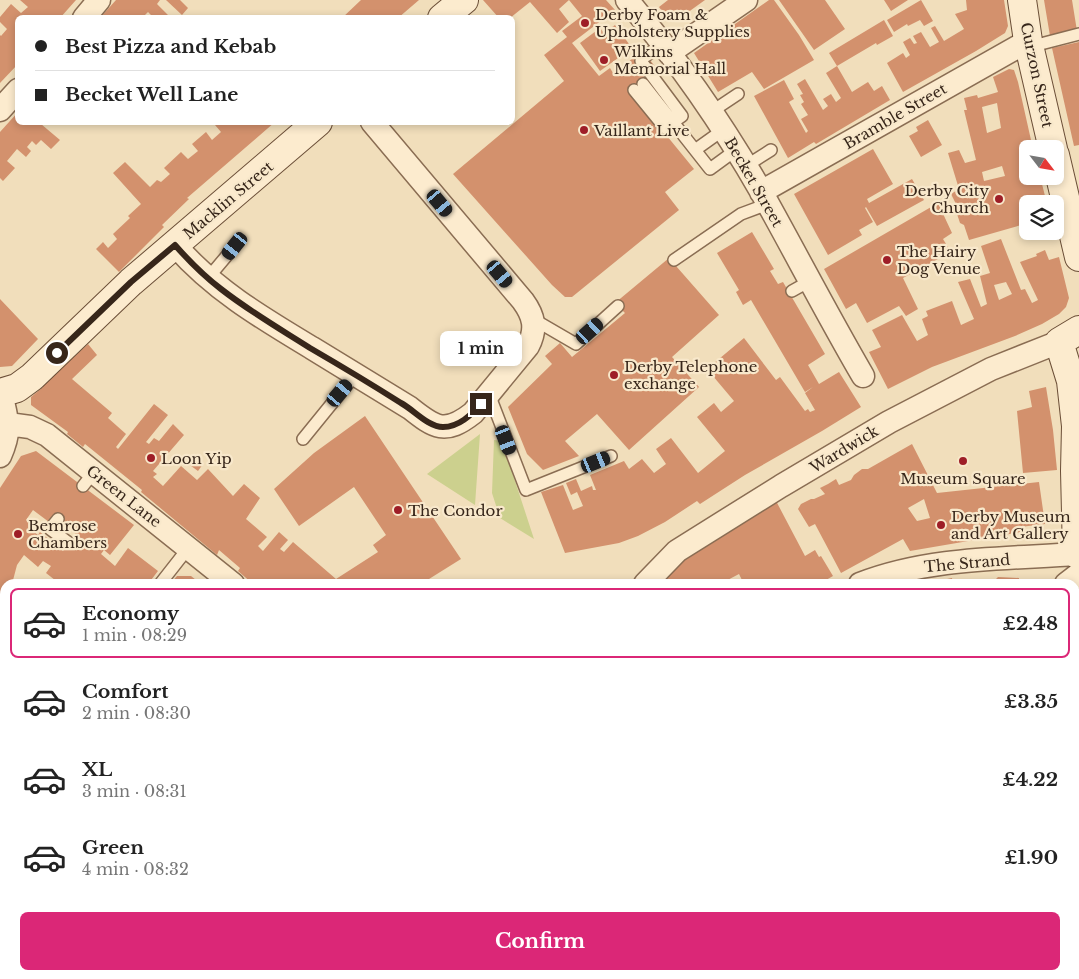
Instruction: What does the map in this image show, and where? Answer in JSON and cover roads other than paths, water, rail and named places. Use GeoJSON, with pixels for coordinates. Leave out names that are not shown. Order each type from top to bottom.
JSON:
{"type":"FeatureCollection","features":[{"type":"Feature","properties":{"kind":"street"},"geometry":{"type":"LineString","coordinates":[[86,15],[99,0]]}},
{"type":"Feature","properties":{"kind":"street"},"geometry":{"type":"LineString","coordinates":[[446,15],[464,0]]}},
{"type":"Feature","properties":{"kind":"street","name":"Becket Street"},"geometry":{"type":"LineString","coordinates":[[626,0],[655,53],[717,121],[741,158],[765,198],[801,286],[863,376]]}},
{"type":"Feature","properties":{"kind":"street"},"geometry":{"type":"LineString","coordinates":[[655,53],[746,0]]}},
{"type":"Feature","properties":{"kind":"street","name":"Curzon Street"},"geometry":{"type":"LineString","coordinates":[[1022,0],[1028,44],[1051,140]]}},
{"type":"Feature","properties":{"kind":"street","name":"Bramble Street"},"geometry":{"type":"LineString","coordinates":[[765,198],[1028,44]]}},
{"type":"Feature","properties":{"kind":"street"},"geometry":{"type":"LineString","coordinates":[[0,110],[15,93]]}},
{"type":"Feature","properties":{"kind":"street","name":"Macklin Street"},"geometry":{"type":"LineString","coordinates":[[1,393],[18,388],[32,378],[131,282],[315,125]]}},
{"type":"Feature","properties":{"kind":"street"},"geometry":{"type":"LineString","coordinates":[[175,245],[197,269],[258,316],[437,426],[453,426],[462,421],[473,413],[528,346],[534,333],[533,319],[523,301],[375,125]]}},
{"type":"Feature","properties":{"kind":"street"},"geometry":{"type":"LineString","coordinates":[[1062,185],[1079,257]]}},
{"type":"Feature","properties":{"kind":"street"},"geometry":{"type":"LineString","coordinates":[[1069,336],[1076,426],[1075,471],[1078,561],[1069,579]]}},
{"type":"Feature","properties":{"kind":"street","name":"Wardwick"},"geometry":{"type":"LineString","coordinates":[[650,579],[677,551],[881,426],[991,369],[1069,336]]}},
{"type":"Feature","properties":{"kind":"street"},"geometry":{"type":"LineString","coordinates":[[0,456],[6,444],[8,424],[1,393]]}},
{"type":"Feature","properties":{"kind":"street","name":"Green Lane"},"geometry":{"type":"LineString","coordinates":[[8,424],[36,429],[88,479],[189,547],[227,579]]}},
{"type":"Feature","properties":{"kind":"street","name":"The Strand"},"geometry":{"type":"LineString","coordinates":[[876,579],[908,569],[962,561],[1078,561]]}},
{"type":"Feature","properties":{"kind":"lane"},"geometry":{"type":"LineString","coordinates":[[1028,44],[1079,34]]}},
{"type":"Feature","properties":{"kind":"lane"},"geometry":{"type":"LineString","coordinates":[[655,53],[682,116],[674,122]]}},
{"type":"Feature","properties":{"kind":"lane"},"geometry":{"type":"LineString","coordinates":[[639,87],[674,122],[710,169],[771,150]]}},
{"type":"Feature","properties":{"kind":"lane"},"geometry":{"type":"LineString","coordinates":[[695,150],[738,94]]}},
{"type":"Feature","properties":{"kind":"lane"},"geometry":{"type":"LineString","coordinates":[[674,260],[765,198]]}},
{"type":"Feature","properties":{"kind":"lane"},"geometry":{"type":"LineString","coordinates":[[208,278],[235,246]]}},
{"type":"Feature","properties":{"kind":"lane"},"geometry":{"type":"LineString","coordinates":[[533,319],[576,344],[618,306]]}},
{"type":"Feature","properties":{"kind":"lane"},"geometry":{"type":"LineString","coordinates":[[303,439],[355,374]]}},
{"type":"Feature","properties":{"kind":"lane"},"geometry":{"type":"LineString","coordinates":[[489,394],[526,490],[611,456]]}},
{"type":"Feature","properties":{"kind":"lane"},"geometry":{"type":"LineString","coordinates":[[58,520],[50,529],[68,544]]}},
{"type":"Feature","properties":{"kind":"lane"},"geometry":{"type":"LineString","coordinates":[[164,579],[189,547]]}},
{"type":"Feature","properties":{"kind":"place","name":"Derby Foam & Upholstery Supplies"},"geometry":{"type":"Point","coordinates":[585,23]}},
{"type":"Feature","properties":{"kind":"place","name":"Wilkins Memorial Hall"},"geometry":{"type":"Point","coordinates":[604,60]}},
{"type":"Feature","properties":{"kind":"place","name":"Vaillant Live"},"geometry":{"type":"Point","coordinates":[584,130]}},
{"type":"Feature","properties":{"kind":"place","name":"Derby City Church"},"geometry":{"type":"Point","coordinates":[999,199]}},
{"type":"Feature","properties":{"kind":"place","name":"The Hairy Dog Venue"},"geometry":{"type":"Point","coordinates":[887,260]}},
{"type":"Feature","properties":{"kind":"place","name":"Derby Telephone exchange"},"geometry":{"type":"Point","coordinates":[614,375]}},
{"type":"Feature","properties":{"kind":"place","name":"Loon Yip"},"geometry":{"type":"Point","coordinates":[151,458]}},
{"type":"Feature","properties":{"kind":"place","name":"Museum Square"},"geometry":{"type":"Point","coordinates":[963,461]}},
{"type":"Feature","properties":{"kind":"place","name":"The Condor"},"geometry":{"type":"Point","coordinates":[398,510]}},
{"type":"Feature","properties":{"kind":"place","name":"Derby Museum and Art Gallery"},"geometry":{"type":"Point","coordinates":[941,525]}},
{"type":"Feature","properties":{"kind":"place","name":"Bemrose Chambers"},"geometry":{"type":"Point","coordinates":[18,534]}}]}
